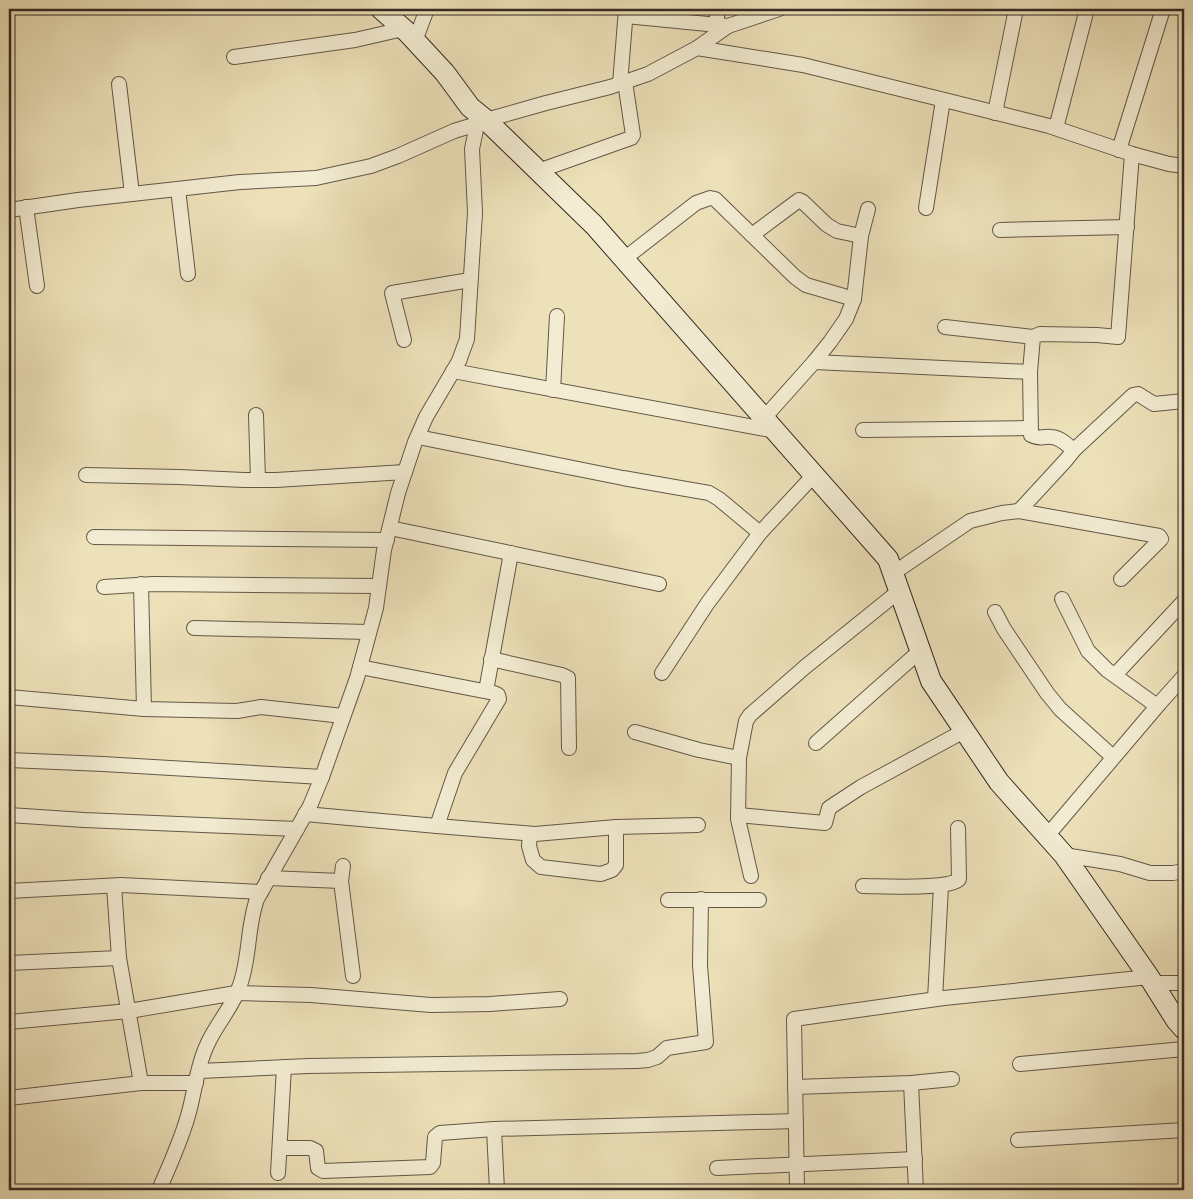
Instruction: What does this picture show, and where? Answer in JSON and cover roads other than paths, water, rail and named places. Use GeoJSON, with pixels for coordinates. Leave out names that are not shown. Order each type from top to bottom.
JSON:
{"type":"FeatureCollection","features":[{"type":"Feature","properties":{"kind":"main road"},"geometry":{"type":"LineString","coordinates":[[381,9],[445,73],[481,120],[594,225],[888,559],[931,681],[999,782],[1064,855],[1184,1029]]}},
{"type":"Feature","properties":{"kind":"street"},"geometry":{"type":"LineString","coordinates":[[234,56],[409,35],[427,9]]}},
{"type":"Feature","properties":{"kind":"street"},"geometry":{"type":"LineString","coordinates":[[718,9],[722,26]]}},
{"type":"Feature","properties":{"kind":"street"},"geometry":{"type":"LineString","coordinates":[[538,171],[630,138],[633,135],[622,83],[626,13],[722,26],[779,9]]}},
{"type":"Feature","properties":{"kind":"street"},"geometry":{"type":"LineString","coordinates":[[995,113],[1016,9]]}},
{"type":"Feature","properties":{"kind":"street"},"geometry":{"type":"LineString","coordinates":[[1056,128],[1087,9]]}},
{"type":"Feature","properties":{"kind":"street"},"geometry":{"type":"LineString","coordinates":[[945,326],[1033,337],[1040,334],[1118,337],[1127,227],[1126,152],[1163,9]]}},
{"type":"Feature","properties":{"kind":"street"},"geometry":{"type":"LineString","coordinates":[[9,210],[178,188],[240,182],[316,178],[338,174],[398,156],[481,120],[622,83],[648,74],[698,48],[722,26]]}},
{"type":"Feature","properties":{"kind":"street"},"geometry":{"type":"LineString","coordinates":[[698,48],[803,66],[1056,128],[1126,152],[1169,164],[1184,166]]}},
{"type":"Feature","properties":{"kind":"street"},"geometry":{"type":"LineString","coordinates":[[119,84],[132,194]]}},
{"type":"Feature","properties":{"kind":"street"},"geometry":{"type":"LineString","coordinates":[[926,208],[943,100]]}},
{"type":"Feature","properties":{"kind":"street"},"geometry":{"type":"LineString","coordinates":[[159,1190],[182,1136],[207,1045],[240,987],[245,971],[253,910],[257,899],[305,814],[322,777],[357,678],[376,608],[388,534],[405,472],[426,417],[459,361],[467,339],[475,213],[472,149],[481,120]]}},
{"type":"Feature","properties":{"kind":"street"},"geometry":{"type":"LineString","coordinates":[[178,188],[188,274]]}},
{"type":"Feature","properties":{"kind":"street"},"geometry":{"type":"LineString","coordinates":[[624,259],[696,203],[715,198],[795,277],[806,285],[854,299]]}},
{"type":"Feature","properties":{"kind":"street"},"geometry":{"type":"LineString","coordinates":[[752,235],[798,200],[803,202],[827,225],[837,230],[862,236]]}},
{"type":"Feature","properties":{"kind":"street"},"geometry":{"type":"LineString","coordinates":[[26,207],[37,286]]}},
{"type":"Feature","properties":{"kind":"street"},"geometry":{"type":"LineString","coordinates":[[453,371],[553,390],[770,425],[846,319],[854,299],[862,236],[868,209]]}},
{"type":"Feature","properties":{"kind":"street"},"geometry":{"type":"LineString","coordinates":[[1000,230],[1127,227]]}},
{"type":"Feature","properties":{"kind":"street"},"geometry":{"type":"LineString","coordinates":[[404,340],[392,293],[470,280]]}},
{"type":"Feature","properties":{"kind":"street"},"geometry":{"type":"LineString","coordinates":[[553,390],[558,316]]}},
{"type":"Feature","properties":{"kind":"street"},"geometry":{"type":"LineString","coordinates":[[1033,337],[1030,372],[1031,435],[1037,438],[1053,436],[1074,450]]}},
{"type":"Feature","properties":{"kind":"street"},"geometry":{"type":"LineString","coordinates":[[814,362],[1030,372]]}},
{"type":"Feature","properties":{"kind":"street"},"geometry":{"type":"LineString","coordinates":[[1019,511],[1074,450],[1133,394],[1138,394],[1154,404],[1184,401]]}},
{"type":"Feature","properties":{"kind":"street"},"geometry":{"type":"LineString","coordinates":[[256,415],[258,480]]}},
{"type":"Feature","properties":{"kind":"street"},"geometry":{"type":"LineString","coordinates":[[863,430],[1030,428]]}},
{"type":"Feature","properties":{"kind":"street"},"geometry":{"type":"LineString","coordinates":[[418,437],[623,478],[709,493],[760,533]]}},
{"type":"Feature","properties":{"kind":"street"},"geometry":{"type":"LineString","coordinates":[[86,475],[258,480],[405,472]]}},
{"type":"Feature","properties":{"kind":"street"},"geometry":{"type":"LineString","coordinates":[[662,673],[706,604],[760,533],[814,475]]}},
{"type":"Feature","properties":{"kind":"street"},"geometry":{"type":"LineString","coordinates":[[751,876],[738,815],[739,758],[746,721],[750,715],[805,667],[895,583],[970,520],[1019,511],[1159,536],[1161,539],[1120,579]]}},
{"type":"Feature","properties":{"kind":"street"},"geometry":{"type":"LineString","coordinates":[[94,537],[388,534],[511,553],[659,584]]}},
{"type":"Feature","properties":{"kind":"street"},"geometry":{"type":"LineString","coordinates":[[486,691],[511,553]]}},
{"type":"Feature","properties":{"kind":"street"},"geometry":{"type":"LineString","coordinates":[[104,587],[141,584],[379,586]]}},
{"type":"Feature","properties":{"kind":"street"},"geometry":{"type":"LineString","coordinates":[[141,584],[144,709]]}},
{"type":"Feature","properties":{"kind":"street"},"geometry":{"type":"LineString","coordinates":[[1062,599],[1088,651],[1107,670],[1157,706]]}},
{"type":"Feature","properties":{"kind":"street"},"geometry":{"type":"LineString","coordinates":[[1115,676],[1184,601]]}},
{"type":"Feature","properties":{"kind":"street"},"geometry":{"type":"LineString","coordinates":[[995,612],[1004,630],[1060,709],[1113,757]]}},
{"type":"Feature","properties":{"kind":"street"},"geometry":{"type":"LineString","coordinates":[[194,628],[370,632]]}},
{"type":"Feature","properties":{"kind":"street"},"geometry":{"type":"LineString","coordinates":[[816,743],[920,651]]}},
{"type":"Feature","properties":{"kind":"street"},"geometry":{"type":"LineString","coordinates":[[492,659],[568,678],[569,748]]}},
{"type":"Feature","properties":{"kind":"street"},"geometry":{"type":"LineString","coordinates":[[360,667],[486,691],[498,695],[499,699],[455,773],[437,826]]}},
{"type":"Feature","properties":{"kind":"street"},"geometry":{"type":"LineString","coordinates":[[1047,836],[1184,676]]}},
{"type":"Feature","properties":{"kind":"street"},"geometry":{"type":"LineString","coordinates":[[9,697],[144,709],[238,711],[261,707],[343,716]]}},
{"type":"Feature","properties":{"kind":"street"},"geometry":{"type":"LineString","coordinates":[[738,815],[825,822],[829,808],[835,804],[861,787],[964,731]]}},
{"type":"Feature","properties":{"kind":"street"},"geometry":{"type":"LineString","coordinates":[[635,732],[699,750],[739,758]]}},
{"type":"Feature","properties":{"kind":"street"},"geometry":{"type":"LineString","coordinates":[[9,760],[322,777]]}},
{"type":"Feature","properties":{"kind":"street"},"geometry":{"type":"LineString","coordinates":[[305,814],[530,834],[616,827],[698,825]]}},
{"type":"Feature","properties":{"kind":"street"},"geometry":{"type":"LineString","coordinates":[[9,815],[296,829]]}},
{"type":"Feature","properties":{"kind":"street"},"geometry":{"type":"LineString","coordinates":[[530,834],[529,846],[532,860],[541,867],[601,874],[612,870],[616,864],[616,827]]}},
{"type":"Feature","properties":{"kind":"street"},"geometry":{"type":"LineString","coordinates":[[863,886],[940,886],[957,882],[959,879],[958,828]]}},
{"type":"Feature","properties":{"kind":"street"},"geometry":{"type":"LineString","coordinates":[[1064,855],[1120,864],[1150,873],[1184,871]]}},
{"type":"Feature","properties":{"kind":"street"},"geometry":{"type":"LineString","coordinates":[[343,866],[341,881],[353,976]]}},
{"type":"Feature","properties":{"kind":"street"},"geometry":{"type":"LineString","coordinates":[[268,878],[341,881]]}},
{"type":"Feature","properties":{"kind":"street"},"geometry":{"type":"LineString","coordinates":[[9,891],[114,886],[261,892]]}},
{"type":"Feature","properties":{"kind":"street"},"geometry":{"type":"LineString","coordinates":[[114,886],[119,958],[141,1083]]}},
{"type":"Feature","properties":{"kind":"street"},"geometry":{"type":"LineString","coordinates":[[935,1000],[940,886]]}},
{"type":"Feature","properties":{"kind":"street"},"geometry":{"type":"LineString","coordinates":[[9,1098],[284,1067],[648,1060],[657,1057],[667,1048],[706,1042],[700,965],[701,899]]}},
{"type":"Feature","properties":{"kind":"street"},"geometry":{"type":"LineString","coordinates":[[668,900],[759,900]]}},
{"type":"Feature","properties":{"kind":"street"},"geometry":{"type":"LineString","coordinates":[[9,963],[119,958]]}},
{"type":"Feature","properties":{"kind":"street"},"geometry":{"type":"LineString","coordinates":[[797,1190],[794,1019],[935,1000],[1150,980],[1184,983]]}},
{"type":"Feature","properties":{"kind":"street"},"geometry":{"type":"LineString","coordinates":[[9,1022],[129,1011],[236,993],[311,995],[431,1005],[490,1004],[560,999]]}},
{"type":"Feature","properties":{"kind":"street"},"geometry":{"type":"LineString","coordinates":[[1020,1064],[1184,1049]]}},
{"type":"Feature","properties":{"kind":"street"},"geometry":{"type":"LineString","coordinates":[[278,1173],[284,1067]]}},
{"type":"Feature","properties":{"kind":"street"},"geometry":{"type":"LineString","coordinates":[[795,1087],[911,1083],[952,1079]]}},
{"type":"Feature","properties":{"kind":"street"},"geometry":{"type":"LineString","coordinates":[[911,1083],[916,1190]]}},
{"type":"Feature","properties":{"kind":"street"},"geometry":{"type":"LineString","coordinates":[[280,1148],[310,1148],[316,1151],[318,1168],[323,1170],[430,1167],[433,1164],[435,1137],[440,1133],[494,1129],[796,1121]]}},
{"type":"Feature","properties":{"kind":"street"},"geometry":{"type":"LineString","coordinates":[[494,1129],[497,1190]]}},
{"type":"Feature","properties":{"kind":"street"},"geometry":{"type":"LineString","coordinates":[[1018,1140],[1184,1130]]}},
{"type":"Feature","properties":{"kind":"street"},"geometry":{"type":"LineString","coordinates":[[717,1168],[915,1159]]}}]}
